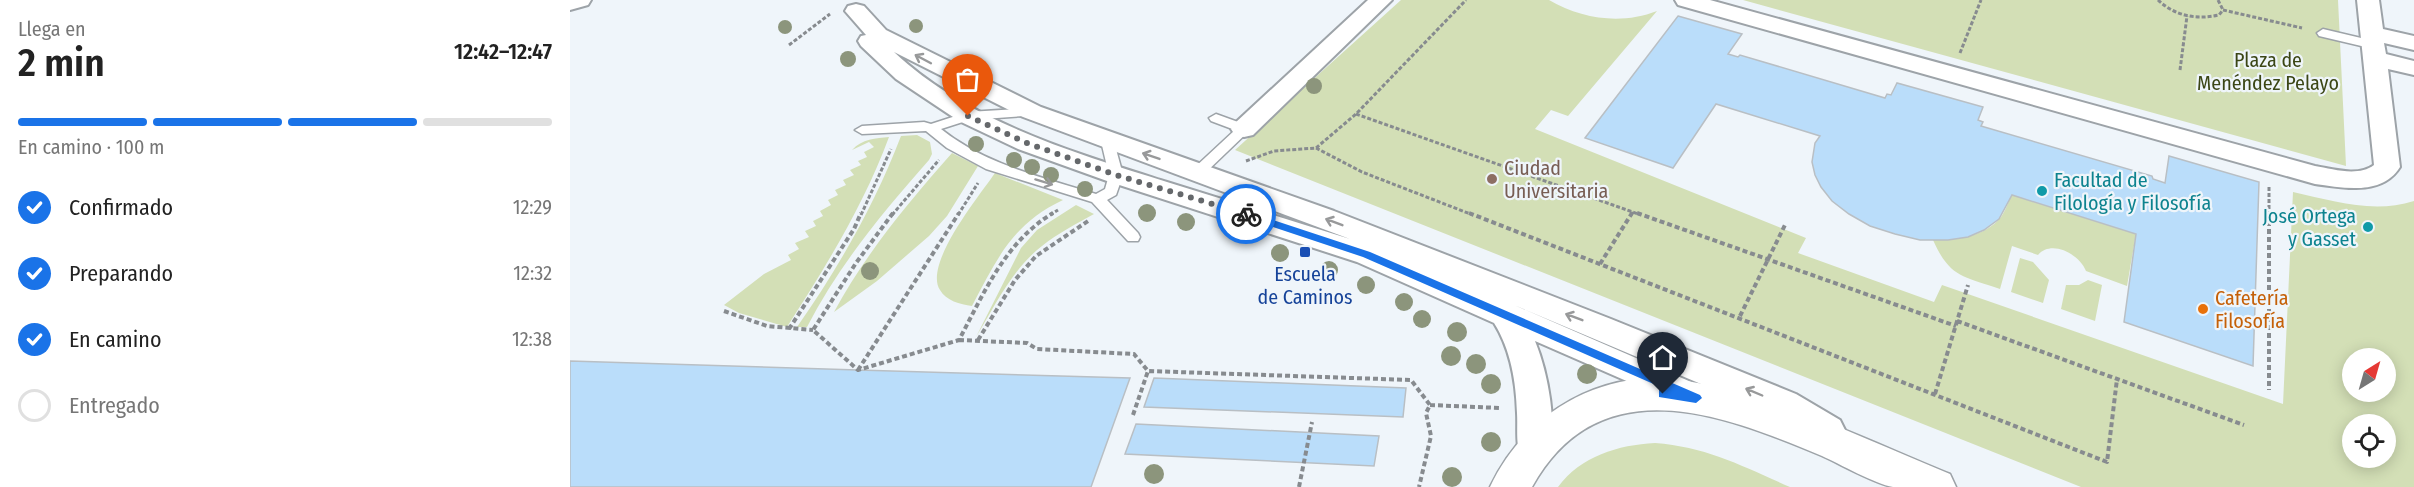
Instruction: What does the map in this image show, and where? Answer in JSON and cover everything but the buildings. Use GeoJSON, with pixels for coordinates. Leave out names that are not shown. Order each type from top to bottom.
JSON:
{"type":"FeatureCollection","features":[{"type":"Feature","properties":{"kind":"street"},"geometry":{"type":"LineString","coordinates":[[570,3],[580,0]]}},
{"type":"Feature","properties":{"kind":"street"},"geometry":{"type":"LineString","coordinates":[[1686,0],[2315,175],[2345,180],[2372,178],[2381,174],[2387,167],[2368,0]]}},
{"type":"Feature","properties":{"kind":"street"},"geometry":{"type":"LineString","coordinates":[[1244,129],[1374,1]]}},
{"type":"Feature","properties":{"kind":"street"},"geometry":{"type":"LineString","coordinates":[[857,6],[878,35],[1032,112],[1379,239],[1600,327],[1784,404],[1897,471]]}},
{"type":"Feature","properties":{"kind":"street"},"geometry":{"type":"LineString","coordinates":[[857,6],[861,31],[873,47],[904,74],[968,116],[1027,143],[1116,175],[1367,255],[1696,398],[1789,425],[1936,487]]}},
{"type":"Feature","properties":{"kind":"street"},"geometry":{"type":"LineString","coordinates":[[2374,46],[2414,43]]}},
{"type":"Feature","properties":{"kind":"street"},"geometry":{"type":"LineString","coordinates":[[2374,46],[2414,68]]}},
{"type":"Feature","properties":{"kind":"street"},"geometry":{"type":"LineString","coordinates":[[1455,271],[1481,287],[1513,327],[1533,382],[1534,449]]}},
{"type":"Feature","properties":{"kind":"street"},"geometry":{"type":"LineString","coordinates":[[1510,487],[1534,449],[1588,410],[1613,399],[1640,394],[1696,398]]}},
{"type":"Feature","properties":{"kind":"lane"},"geometry":{"type":"LineString","coordinates":[[2323,33],[2374,46]]}},
{"type":"Feature","properties":{"kind":"lane"},"geometry":{"type":"LineString","coordinates":[[931,128],[968,116],[1032,112]]}},
{"type":"Feature","properties":{"kind":"lane"},"geometry":{"type":"LineString","coordinates":[[1198,172],[1244,129],[1216,118]]}},
{"type":"Feature","properties":{"kind":"lane"},"geometry":{"type":"LineString","coordinates":[[862,130],[924,126],[931,128],[952,145],[991,166],[1097,199],[1133,237]]}},
{"type":"Feature","properties":{"kind":"lane"},"geometry":{"type":"LineString","coordinates":[[1097,199],[1111,192],[1116,175],[1108,141]]}},
{"type":"Feature","properties":{"kind":"path"},"geometry":{"type":"LineString","coordinates":[[1316,148],[1356,114],[1466,0]]}},
{"type":"Feature","properties":{"kind":"path"},"geometry":{"type":"LineString","coordinates":[[1952,74],[1981,0]]}},
{"type":"Feature","properties":{"kind":"path"},"geometry":{"type":"LineString","coordinates":[[2158,0],[2173,11],[2187,16],[2211,17],[2219,15],[2223,10]]}},
{"type":"Feature","properties":{"kind":"path"},"geometry":{"type":"LineString","coordinates":[[2218,0],[2223,10]]}},
{"type":"Feature","properties":{"kind":"path"},"geometry":{"type":"LineString","coordinates":[[2223,10],[2323,33]]}},
{"type":"Feature","properties":{"kind":"path"},"geometry":{"type":"LineString","coordinates":[[789,45],[831,14]]}},
{"type":"Feature","properties":{"kind":"path"},"geometry":{"type":"LineString","coordinates":[[2180,70],[2187,16]]}},
{"type":"Feature","properties":{"kind":"path"},"geometry":{"type":"LineString","coordinates":[[1356,114],[2244,425]]}},
{"type":"Feature","properties":{"kind":"path"},"geometry":{"type":"LineString","coordinates":[[789,329],[854,229],[892,146]]}},
{"type":"Feature","properties":{"kind":"path"},"geometry":{"type":"LineString","coordinates":[[1242,162],[1274,151],[1316,148],[1362,172],[1740,317],[2107,462],[2117,379]]}},
{"type":"Feature","properties":{"kind":"path"},"geometry":{"type":"LineString","coordinates":[[813,330],[836,290],[879,229],[939,160],[943,150]]}},
{"type":"Feature","properties":{"kind":"path"},"geometry":{"type":"LineString","coordinates":[[2269,177],[2269,390]]}},
{"type":"Feature","properties":{"kind":"path"},"geometry":{"type":"LineString","coordinates":[[858,370],[980,180]]}},
{"type":"Feature","properties":{"kind":"path"},"geometry":{"type":"LineString","coordinates":[[959,340],[1010,248],[1028,229],[1047,215],[1065,206]]}},
{"type":"Feature","properties":{"kind":"path"},"geometry":{"type":"LineString","coordinates":[[1600,264],[1633,212]]}},
{"type":"Feature","properties":{"kind":"path"},"geometry":{"type":"LineString","coordinates":[[978,340],[1015,280],[1036,256],[1089,220]]}},
{"type":"Feature","properties":{"kind":"path"},"geometry":{"type":"LineString","coordinates":[[1740,317],[1786,223]]}},
{"type":"Feature","properties":{"kind":"path"},"geometry":{"type":"LineString","coordinates":[[1935,394],[1968,285]]}},
{"type":"Feature","properties":{"kind":"path"},"geometry":{"type":"LineString","coordinates":[[724,311],[753,325],[813,330],[858,370]]}},
{"type":"Feature","properties":{"kind":"path"},"geometry":{"type":"LineString","coordinates":[[858,370],[959,340],[978,340],[1027,343],[1037,349],[1134,354],[1148,371],[1411,380],[1430,405]]}},
{"type":"Feature","properties":{"kind":"path"},"geometry":{"type":"LineString","coordinates":[[1132,415],[1148,371]]}},
{"type":"Feature","properties":{"kind":"path"},"geometry":{"type":"LineString","coordinates":[[1430,405],[1506,408]]}},
{"type":"Feature","properties":{"kind":"path"},"geometry":{"type":"LineString","coordinates":[[1419,487],[1431,436],[1426,413],[1430,405]]}},
{"type":"Feature","properties":{"kind":"path"},"geometry":{"type":"LineString","coordinates":[[1299,487],[1312,422]]}},
{"type":"Feature","properties":{"kind":"green space"},"geometry":{"type":"Polygon","coordinates":[[[1401,0],[1549,0],[1588,16],[1616,19],[1657,11],[1568,116],[1551,110],[1535,129],[1806,238],[1798,253],[1934,302],[1942,285],[2283,404],[2293,192],[2354,205],[2399,205],[2414,201],[2414,487],[2081,487],[1235,150],[1401,0]]]}},
{"type":"Feature","properties":{"kind":"green space","name":"Plaza de Menéndez Pelayo"},"geometry":{"type":"Polygon","coordinates":[[[1743,0],[2338,0],[2346,166],[1743,0]]]}},
{"type":"Feature","properties":{"kind":"green space"},"geometry":{"type":"Polygon","coordinates":[[[917,135],[930,142],[932,154],[929,160],[863,240],[833,282],[807,327],[797,327],[855,234],[880,186],[901,136],[917,135]]]}},
{"type":"Feature","properties":{"kind":"green space"},"geometry":{"type":"Polygon","coordinates":[[[889,137],[856,211],[787,327],[739,313],[724,305],[764,274],[791,260],[788,255],[799,249],[795,243],[809,237],[805,231],[816,226],[813,221],[823,216],[820,211],[831,205],[828,200],[838,195],[835,190],[846,185],[843,180],[854,175],[850,170],[861,165],[858,161],[867,157],[864,152],[874,147],[869,142],[852,150],[865,141],[889,137]]]}},
{"type":"Feature","properties":{"kind":"green space"},"geometry":{"type":"Polygon","coordinates":[[[952,153],[978,166],[947,216],[929,236],[877,281],[834,312],[846,290],[888,229],[952,153]]]}},
{"type":"Feature","properties":{"kind":"green space"},"geometry":{"type":"Polygon","coordinates":[[[995,173],[1063,200],[1045,210],[1018,232],[998,258],[972,306],[954,301],[943,294],[937,278],[939,264],[956,230],[995,173]]]}},
{"type":"Feature","properties":{"kind":"green space"},"geometry":{"type":"Polygon","coordinates":[[[2012,195],[2136,234],[2127,286],[2086,271],[2072,255],[2058,249],[2044,250],[2038,255],[2012,246],[2000,289],[1967,278],[1952,269],[1945,262],[1933,240],[1970,236],[1987,229],[2001,217],[2012,195]]]}},
{"type":"Feature","properties":{"kind":"green space"},"geometry":{"type":"Polygon","coordinates":[[[1076,205],[1094,214],[1054,237],[1031,255],[1005,288],[976,337],[1021,248],[1037,230],[1076,205]]]}},
{"type":"Feature","properties":{"kind":"green space"},"geometry":{"type":"Polygon","coordinates":[[[2020,258],[2033,262],[2049,280],[2043,303],[2011,292],[2020,258]]]}},
{"type":"Feature","properties":{"kind":"green space"},"geometry":{"type":"Polygon","coordinates":[[[2088,280],[2102,285],[2095,321],[2061,309],[2066,285],[2079,285],[2088,280]]]}},
{"type":"Feature","properties":{"kind":"green space"},"geometry":{"type":"Polygon","coordinates":[[[1655,443],[1708,453],[1790,487],[1558,487],[1578,467],[1601,454],[1627,446],[1655,443]]]}},
{"type":"Feature","properties":{"kind":"way so far"},"geometry":{"type":"LineString","coordinates":[[968,116],[1027,143],[1116,175],[1246,214]]}},
{"type":"Feature","properties":{"kind":"place","name":"Ciudad Universitaria"},"geometry":{"type":"Point","coordinates":[1492,179]}},
{"type":"Feature","properties":{"kind":"place","name":"Facultad de Filología y Filosofía"},"geometry":{"type":"Point","coordinates":[2042,191]}},
{"type":"Feature","properties":{"kind":"place","name":"José Ortega y Gasset"},"geometry":{"type":"Point","coordinates":[2368,227]}},
{"type":"Feature","properties":{"kind":"place","name":"Escuela de Caminos"},"geometry":{"type":"Point","coordinates":[1305,252]}},
{"type":"Feature","properties":{"kind":"place","name":"Cafetería Filosofía"},"geometry":{"type":"Point","coordinates":[2203,309]}},
{"type":"Feature","properties":{"kind":"route"},"geometry":{"type":"LineString","coordinates":[[1246,214],[1367,255],[1696,398],[1663,394]]}}]}
